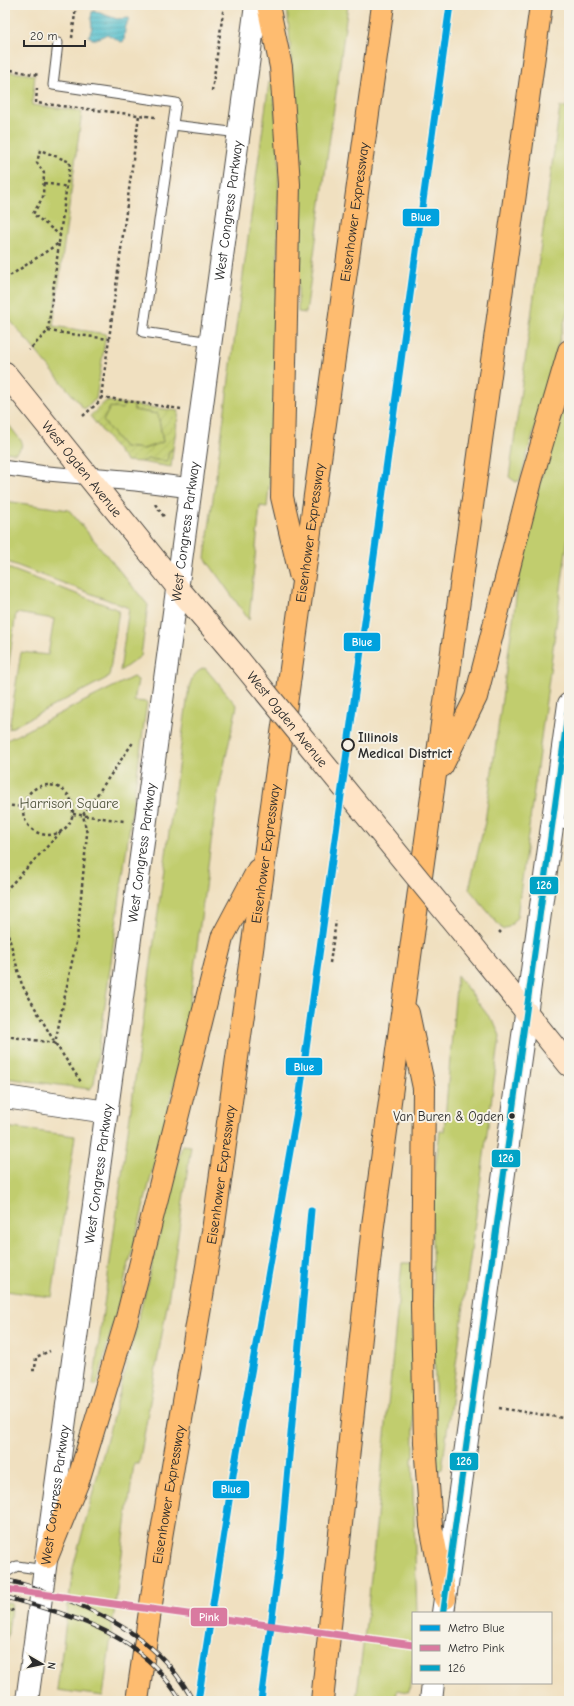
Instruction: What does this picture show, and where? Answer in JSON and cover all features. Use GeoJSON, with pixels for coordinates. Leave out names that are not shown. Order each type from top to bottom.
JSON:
{"type":"FeatureCollection","features":[{"type":"Feature","properties":{"kind":"highway"},"geometry":{"type":"LineString","coordinates":[[268,5],[281,67],[289,184],[282,497],[303,587]]}},
{"type":"Feature","properties":{"kind":"highway","name":"Eisenhower Expressway"},"geometry":{"type":"LineString","coordinates":[[137,1701],[158,1549],[213,1231],[383,5]]}},
{"type":"Feature","properties":{"kind":"highway"},"geometry":{"type":"LineString","coordinates":[[322,1701],[373,1225],[541,5]]}},
{"type":"Feature","properties":{"kind":"highway"},"geometry":{"type":"LineString","coordinates":[[434,784],[476,697],[530,482],[569,351]]}},
{"type":"Feature","properties":{"kind":"highway"},"geometry":{"type":"LineString","coordinates":[[46,1563],[78,1481],[127,1318],[222,938],[265,856]]}},
{"type":"Feature","properties":{"kind":"highway"},"geometry":{"type":"LineString","coordinates":[[404,998],[424,1088],[422,1307],[425,1443],[431,1526],[444,1606]]}},
{"type":"Feature","properties":{"kind":"main road","name":"West Ogden Avenue"},"geometry":{"type":"LineString","coordinates":[[5,374],[178,588],[240,661],[526,1010],[569,1065]]}},
{"type":"Feature","properties":{"kind":"street","name":"West Congress Parkway"},"geometry":{"type":"LineString","coordinates":[[27,1701],[256,5]]}},
{"type":"Feature","properties":{"kind":"street"},"geometry":{"type":"LineString","coordinates":[[5,468],[191,488]]}},
{"type":"Feature","properties":{"kind":"street"},"geometry":{"type":"LineString","coordinates":[[444,1606],[526,1010],[561,823],[569,704]]}},
{"type":"Feature","properties":{"kind":"street"},"geometry":{"type":"LineString","coordinates":[[5,1097],[107,1112]]}},
{"type":"Feature","properties":{"kind":"street"},"geometry":{"type":"LineString","coordinates":[[431,1701],[433,1684]]}},
{"type":"Feature","properties":{"kind":"lane"},"geometry":{"type":"LineString","coordinates":[[58,43],[53,85],[176,102],[143,332],[211,342]]}},
{"type":"Feature","properties":{"kind":"lane"},"geometry":{"type":"LineString","coordinates":[[173,125],[239,133]]}},
{"type":"Feature","properties":{"kind":"lane"},"geometry":{"type":"LineString","coordinates":[[5,1573],[17,1566],[46,1563]]}},
{"type":"Feature","properties":{"kind":"path"},"geometry":{"type":"LineString","coordinates":[[212,91],[224,5]]}},
{"type":"Feature","properties":{"kind":"path"},"geometry":{"type":"LineString","coordinates":[[5,69],[39,74],[36,103],[139,115],[101,397],[100,401],[83,416]]}},
{"type":"Feature","properties":{"kind":"path"},"geometry":{"type":"LineString","coordinates":[[29,350],[48,332],[70,162],[40,150],[37,163],[44,173],[43,197],[33,214],[60,235]]}},
{"type":"Feature","properties":{"kind":"path"},"geometry":{"type":"LineString","coordinates":[[44,183],[67,187]]}},
{"type":"Feature","properties":{"kind":"path"},"geometry":{"type":"LineString","coordinates":[[5,279],[59,243]]}},
{"type":"Feature","properties":{"kind":"path"},"geometry":{"type":"LineString","coordinates":[[48,332],[109,339]]}},
{"type":"Feature","properties":{"kind":"path"},"geometry":{"type":"LineString","coordinates":[[101,397],[130,403],[184,409]]}},
{"type":"Feature","properties":{"kind":"path"},"geometry":{"type":"LineString","coordinates":[[152,500],[168,521]]}},
{"type":"Feature","properties":{"kind":"path"},"geometry":{"type":"LineString","coordinates":[[55,1043],[77,938],[87,834],[83,816],[136,738]]}},
{"type":"Feature","properties":{"kind":"path"},"geometry":{"type":"LineString","coordinates":[[5,891],[68,825],[73,814],[71,798],[59,787],[43,785],[29,793],[23,807],[23,816],[32,829],[39,834],[47,835],[62,831],[68,825]]}},
{"type":"Feature","properties":{"kind":"path"},"geometry":{"type":"LineString","coordinates":[[5,805],[23,807]]}},
{"type":"Feature","properties":{"kind":"path"},"geometry":{"type":"LineString","coordinates":[[73,814],[124,821]]}},
{"type":"Feature","properties":{"kind":"path"},"geometry":{"type":"LineString","coordinates":[[330,963],[336,921]]}},
{"type":"Feature","properties":{"kind":"path"},"geometry":{"type":"LineString","coordinates":[[5,923],[22,985],[55,1043],[81,1082]]}},
{"type":"Feature","properties":{"kind":"path"},"geometry":{"type":"LineString","coordinates":[[5,1036],[55,1043]]}},
{"type":"Feature","properties":{"kind":"path"},"geometry":{"type":"LineString","coordinates":[[32,1370],[35,1370],[36,1357],[50,1351]]}},
{"type":"Feature","properties":{"kind":"path"},"geometry":{"type":"LineString","coordinates":[[499,1408],[569,1419]]}},
{"type":"Feature","properties":{"kind":"path"},"geometry":{"type":"LineString","coordinates":[[5,1613],[16,1609]]}},
{"type":"Feature","properties":{"kind":"green space"},"geometry":{"type":"Polygon","coordinates":[[[287,5],[348,5],[306,313],[298,312],[299,158],[287,5]]]}},
{"type":"Feature","properties":{"kind":"green space"},"geometry":{"type":"Polygon","coordinates":[[[5,71],[35,75],[32,105],[82,111],[53,326],[106,334],[96,399],[84,409],[5,314],[5,71]]]}},
{"type":"Feature","properties":{"kind":"green space"},"geometry":{"type":"Polygon","coordinates":[[[269,82],[273,82],[279,160],[275,433],[267,507],[260,506],[249,620],[205,558],[269,82]]]}},
{"type":"Feature","properties":{"kind":"green space"},"geometry":{"type":"Polygon","coordinates":[[[569,82],[569,306],[520,480],[516,482],[509,477],[560,107],[567,107],[569,82]]]}},
{"type":"Feature","properties":{"kind":"green space"},"geometry":{"type":"Polygon","coordinates":[[[569,386],[569,529],[517,917],[510,926],[503,930],[469,889],[485,822],[519,576],[539,485],[569,386]]]}},
{"type":"Feature","properties":{"kind":"green space"},"geometry":{"type":"Polygon","coordinates":[[[106,401],[124,404],[123,409],[110,407],[103,421],[124,447],[144,449],[163,442],[158,414],[134,410],[134,405],[179,411],[173,449],[169,451],[167,461],[148,459],[141,462],[126,461],[90,416],[106,401]]]}},
{"type":"Feature","properties":{"kind":"green space"},"geometry":{"type":"Polygon","coordinates":[[[124,404],[134,405],[134,410],[158,414],[163,442],[143,449],[124,447],[103,421],[110,407],[123,409],[124,404]]]}},
{"type":"Feature","properties":{"kind":"green space"},"geometry":{"type":"Polygon","coordinates":[[[5,420],[22,442],[21,448],[15,453],[5,452],[5,420]]]}},
{"type":"Feature","properties":{"kind":"green space"},"geometry":{"type":"Polygon","coordinates":[[[173,449],[171,467],[141,462],[148,459],[167,461],[169,451],[173,449]]]}},
{"type":"Feature","properties":{"kind":"green space"},"geometry":{"type":"Polygon","coordinates":[[[5,501],[69,510],[148,605],[141,656],[120,671],[129,608],[5,561],[5,501]]]}},
{"type":"Feature","properties":{"kind":"green space"},"geometry":{"type":"Polygon","coordinates":[[[5,567],[119,610],[109,677],[9,729],[21,652],[48,655],[54,619],[16,613],[5,691],[5,567]]]}},
{"type":"Feature","properties":{"kind":"green space"},"geometry":{"type":"Polygon","coordinates":[[[205,668],[237,706],[217,798],[188,1014],[176,1078],[97,1385],[93,1385],[188,696],[193,677],[200,670],[205,668]]]}},
{"type":"Feature","properties":{"kind":"green space","name":"Harrison Square"},"geometry":{"type":"Polygon","coordinates":[[[133,677],[138,680],[134,701],[147,702],[94,1084],[90,1089],[5,1078],[5,741],[133,677]]]}},
{"type":"Feature","properties":{"kind":"green space"},"geometry":{"type":"Polygon","coordinates":[[[457,975],[496,1026],[500,1036],[442,1469],[437,1471],[431,1197],[440,1131],[444,1131],[457,975]]]}},
{"type":"Feature","properties":{"kind":"green space"},"geometry":{"type":"Polygon","coordinates":[[[5,1127],[75,1136],[52,1297],[5,1291],[5,1127]]]}},
{"type":"Feature","properties":{"kind":"green space"},"geometry":{"type":"Polygon","coordinates":[[[182,1145],[191,1146],[172,1277],[139,1464],[134,1464],[103,1696],[57,1690],[73,1568],[129,1356],[182,1145]]]}},
{"type":"Feature","properties":{"kind":"green space"},"geometry":{"type":"Polygon","coordinates":[[[402,1263],[412,1263],[414,1455],[412,1459],[417,1612],[412,1612],[412,1670],[409,1692],[397,1690],[396,1701],[356,1701],[368,1607],[402,1263]]]}},
{"type":"Feature","properties":{"kind":"green space"},"geometry":{"type":"Polygon","coordinates":[[[5,1602],[12,1603],[5,1654],[5,1602]]]}},
{"type":"Feature","properties":{"kind":"water"},"geometry":{"type":"Polygon","coordinates":[[[94,11],[117,19],[129,18],[125,29],[124,41],[121,42],[107,34],[97,39],[92,39],[89,36],[92,28],[92,12],[94,11]]]}},
{"type":"Feature","properties":{"kind":"railway"},"geometry":{"type":"LineString","coordinates":[[5,1580],[32,1587],[75,1603],[94,1611],[128,1630],[157,1653],[170,1667],[193,1701]]}},
{"type":"Feature","properties":{"kind":"railway"},"geometry":{"type":"LineString","coordinates":[[5,1597],[57,1612],[81,1621],[126,1643],[146,1658],[165,1678],[181,1701]]}},
{"type":"Feature","properties":{"kind":"metro line","name":"Blue"},"geometry":{"type":"LineString","coordinates":[[198,1701],[233,1475],[299,1100],[450,5]]}},
{"type":"Feature","properties":{"kind":"metro line","name":"Blue"},"geometry":{"type":"LineString","coordinates":[[261,1701],[280,1557],[311,1210]]}},
{"type":"Feature","properties":{"kind":"metro line","name":"Pink"},"geometry":{"type":"LineString","coordinates":[[5,1589],[412,1645]]}},
{"type":"Feature","properties":{"kind":"transit line","name":"126"},"geometry":{"type":"LineString","coordinates":[[443,1612],[569,704]]}},
{"type":"Feature","properties":{"kind":"place","name":"Illinois Medical District"},"geometry":{"type":"Point","coordinates":[348,745]}},
{"type":"Feature","properties":{"kind":"place","name":"Van Buren & Ogden"},"geometry":{"type":"Point","coordinates":[512,1116]}}]}
